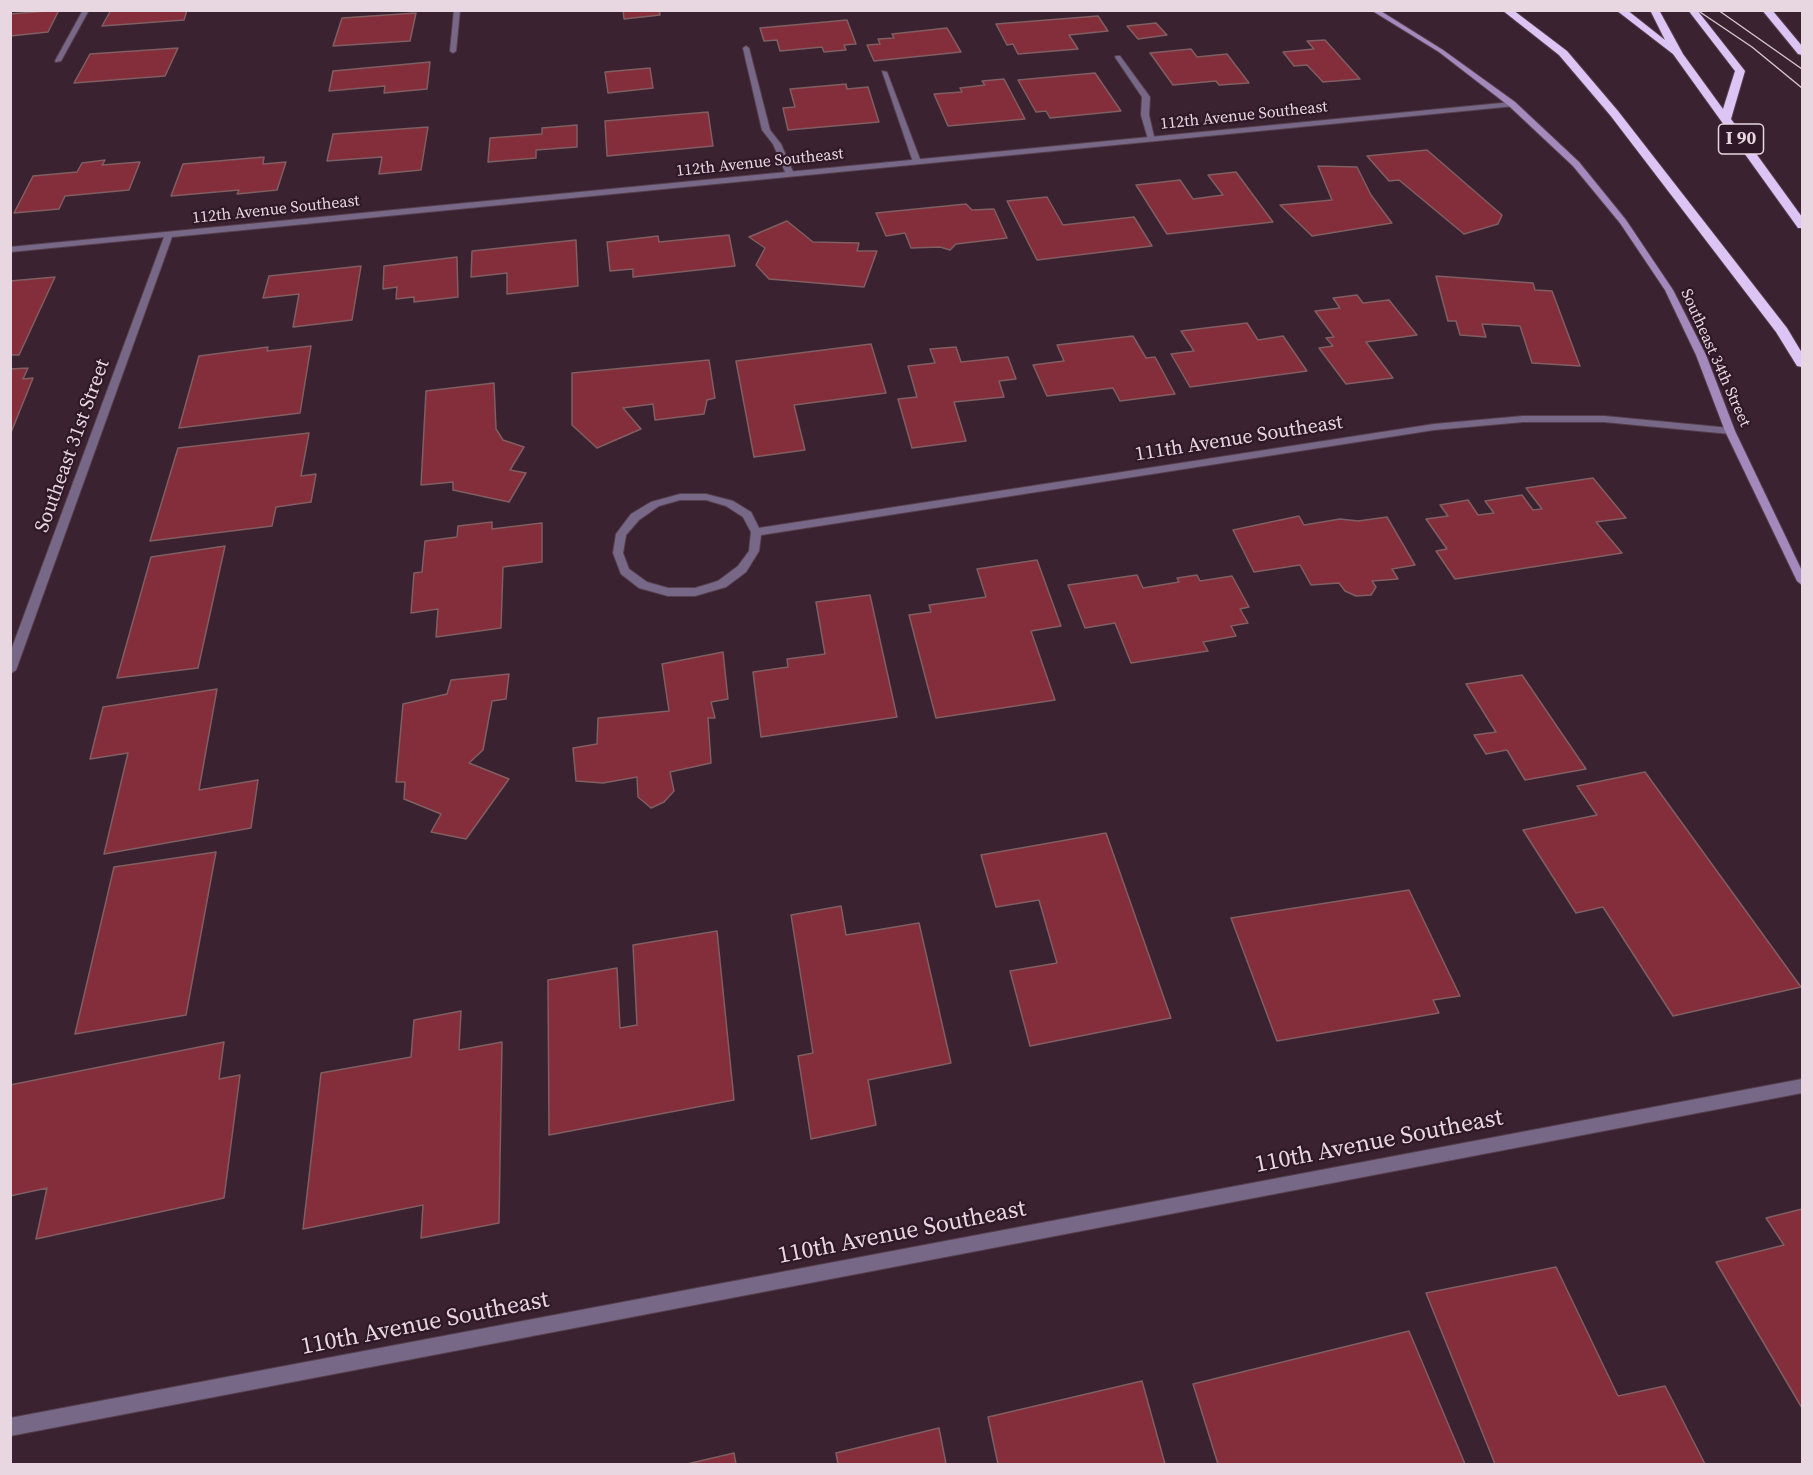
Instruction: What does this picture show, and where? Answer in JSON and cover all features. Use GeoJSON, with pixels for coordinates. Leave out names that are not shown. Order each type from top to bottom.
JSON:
{"type":"FeatureCollection","features":[{"type":"Feature","properties":{"kind":"highway"},"geometry":{"type":"LineString","coordinates":[[1506,10],[1563,53],[1614,112],[1782,331],[1803,363]]}},
{"type":"Feature","properties":{"kind":"highway"},"geometry":{"type":"LineString","coordinates":[[1620,10],[1678,54]]}},
{"type":"Feature","properties":{"kind":"highway","name":"I 90"},"geometry":{"type":"LineString","coordinates":[[1654,10],[1678,54],[1803,225]]}},
{"type":"Feature","properties":{"kind":"highway"},"geometry":{"type":"LineString","coordinates":[[1692,10],[1740,71],[1726,118]]}},
{"type":"Feature","properties":{"kind":"highway"},"geometry":{"type":"LineString","coordinates":[[1766,10],[1803,52]]}},
{"type":"Feature","properties":{"kind":"street"},"geometry":{"type":"LineString","coordinates":[[58,61],[86,10]]}},
{"type":"Feature","properties":{"kind":"street"},"geometry":{"type":"LineString","coordinates":[[453,51],[457,10]]}},
{"type":"Feature","properties":{"kind":"street","name":"Southeast 34th Street"},"geometry":{"type":"LineString","coordinates":[[1374,10],[1441,51],[1512,104],[1576,164],[1623,222],[1669,290],[1701,355],[1730,430],[1803,581]]}},
{"type":"Feature","properties":{"kind":"street"},"geometry":{"type":"LineString","coordinates":[[746,48],[766,130],[777,144],[790,174]]}},
{"type":"Feature","properties":{"kind":"street"},"geometry":{"type":"LineString","coordinates":[[1118,57],[1146,97],[1145,115],[1152,139]]}},
{"type":"Feature","properties":{"kind":"street"},"geometry":{"type":"LineString","coordinates":[[884,72],[916,162]]}},
{"type":"Feature","properties":{"kind":"street","name":"112th Avenue Southeast"},"geometry":{"type":"LineString","coordinates":[[10,250],[1512,104]]}},
{"type":"Feature","properties":{"kind":"street","name":"Southeast 31st Street"},"geometry":{"type":"LineString","coordinates":[[10,670],[169,234]]}},
{"type":"Feature","properties":{"kind":"street","name":"111th Avenue Southeast"},"geometry":{"type":"LineString","coordinates":[[756,532],[1434,427],[1523,418],[1592,419],[1730,430]]}},
{"type":"Feature","properties":{"kind":"street"},"geometry":{"type":"LineString","coordinates":[[706,496],[729,503],[747,515],[756,532],[754,551],[742,569],[722,584],[695,592],[668,592],[643,585],[626,571],[618,553],[621,534],[635,517],[656,504],[680,497],[706,496]]}},
{"type":"Feature","properties":{"kind":"street","name":"110th Avenue Southeast"},"geometry":{"type":"LineString","coordinates":[[10,1427],[1803,1086]]}},
{"type":"Feature","properties":{"kind":"building"},"geometry":{"type":"Polygon","coordinates":[[[59,10],[48,32],[10,36],[10,14],[59,10]]]}},
{"type":"Feature","properties":{"kind":"building"},"geometry":{"type":"Polygon","coordinates":[[[111,10],[187,10],[184,20],[102,26],[111,10]]]}},
{"type":"Feature","properties":{"kind":"building"},"geometry":{"type":"Polygon","coordinates":[[[623,10],[659,10],[660,15],[624,19],[623,10]]]}},
{"type":"Feature","properties":{"kind":"building"},"geometry":{"type":"Polygon","coordinates":[[[416,13],[410,41],[333,46],[342,18],[416,13]]]}},
{"type":"Feature","properties":{"kind":"building"},"geometry":{"type":"Polygon","coordinates":[[[1098,16],[1108,31],[1069,35],[1078,49],[1018,54],[1013,44],[1007,45],[996,24],[1098,16]]]}},
{"type":"Feature","properties":{"kind":"building"},"geometry":{"type":"Polygon","coordinates":[[[847,20],[856,44],[844,45],[846,50],[824,52],[822,47],[780,51],[777,40],[764,41],[760,28],[847,20]]]}},
{"type":"Feature","properties":{"kind":"building"},"geometry":{"type":"Polygon","coordinates":[[[1156,23],[1167,35],[1138,39],[1127,26],[1156,23]]]}},
{"type":"Feature","properties":{"kind":"building"},"geometry":{"type":"Polygon","coordinates":[[[947,28],[961,52],[874,61],[867,45],[880,44],[878,39],[894,38],[892,34],[947,28]]]}},
{"type":"Feature","properties":{"kind":"building"},"geometry":{"type":"Polygon","coordinates":[[[1325,40],[1360,79],[1323,82],[1307,65],[1294,66],[1283,52],[1314,49],[1307,41],[1325,40]]]}},
{"type":"Feature","properties":{"kind":"building"},"geometry":{"type":"Polygon","coordinates":[[[178,48],[165,76],[74,83],[90,54],[178,48]]]}},
{"type":"Feature","properties":{"kind":"building"},"geometry":{"type":"Polygon","coordinates":[[[1191,49],[1197,57],[1227,54],[1249,83],[1219,85],[1216,81],[1173,85],[1150,53],[1191,49]]]}},
{"type":"Feature","properties":{"kind":"building"},"geometry":{"type":"Polygon","coordinates":[[[430,62],[427,89],[384,93],[385,86],[329,91],[333,71],[430,62]]]}},
{"type":"Feature","properties":{"kind":"building"},"geometry":{"type":"Polygon","coordinates":[[[650,68],[653,88],[608,93],[605,72],[650,68]]]}},
{"type":"Feature","properties":{"kind":"building"},"geometry":{"type":"Polygon","coordinates":[[[1095,73],[1121,111],[1050,118],[1046,111],[1036,112],[1018,80],[1095,73]]]}},
{"type":"Feature","properties":{"kind":"building"},"geometry":{"type":"Polygon","coordinates":[[[1004,79],[1025,119],[948,126],[934,94],[962,92],[960,88],[985,85],[982,81],[1004,79]]]}},
{"type":"Feature","properties":{"kind":"building"},"geometry":{"type":"Polygon","coordinates":[[[846,84],[847,89],[868,87],[879,122],[788,130],[783,108],[795,107],[790,89],[846,84]]]}},
{"type":"Feature","properties":{"kind":"building"},"geometry":{"type":"Polygon","coordinates":[[[708,112],[713,146],[607,156],[605,121],[708,112]]]}},
{"type":"Feature","properties":{"kind":"building"},"geometry":{"type":"Polygon","coordinates":[[[577,125],[577,147],[536,150],[536,158],[488,162],[490,138],[542,134],[542,128],[577,125]]]}},
{"type":"Feature","properties":{"kind":"building"},"geometry":{"type":"Polygon","coordinates":[[[428,127],[421,170],[379,174],[382,157],[327,161],[333,134],[428,127]]]}},
{"type":"Feature","properties":{"kind":"building"},"geometry":{"type":"Polygon","coordinates":[[[1427,150],[1502,215],[1498,224],[1464,234],[1399,180],[1389,181],[1367,156],[1427,150]]]}},
{"type":"Feature","properties":{"kind":"building"},"geometry":{"type":"Polygon","coordinates":[[[264,157],[263,164],[286,162],[277,190],[237,194],[239,190],[171,196],[183,164],[264,157]]]}},
{"type":"Feature","properties":{"kind":"building"},"geometry":{"type":"Polygon","coordinates":[[[105,160],[102,165],[140,162],[129,190],[65,196],[59,209],[14,213],[33,176],[77,172],[82,163],[105,160]]]}},
{"type":"Feature","properties":{"kind":"building"},"geometry":{"type":"Polygon","coordinates":[[[1318,166],[1357,167],[1371,195],[1392,223],[1312,236],[1280,205],[1332,200],[1318,166]]]}},
{"type":"Feature","properties":{"kind":"building"},"geometry":{"type":"Polygon","coordinates":[[[1236,172],[1273,222],[1167,234],[1136,185],[1180,180],[1193,199],[1223,195],[1208,175],[1236,172]]]}},
{"type":"Feature","properties":{"kind":"building"},"geometry":{"type":"Polygon","coordinates":[[[1047,197],[1063,225],[1134,217],[1152,246],[1037,260],[1007,201],[1047,197]]]}},
{"type":"Feature","properties":{"kind":"building"},"geometry":{"type":"Polygon","coordinates":[[[966,204],[972,210],[994,209],[1007,238],[956,244],[950,250],[940,247],[911,248],[905,233],[886,236],[876,213],[966,204]]]}},
{"type":"Feature","properties":{"kind":"building"},"geometry":{"type":"Polygon","coordinates":[[[787,221],[813,242],[859,243],[857,251],[877,251],[864,287],[769,279],[756,265],[765,248],[749,237],[787,221]]]}},
{"type":"Feature","properties":{"kind":"building"},"geometry":{"type":"Polygon","coordinates":[[[729,235],[735,266],[633,277],[633,269],[610,271],[607,242],[658,236],[659,242],[729,235]]]}},
{"type":"Feature","properties":{"kind":"building"},"geometry":{"type":"Polygon","coordinates":[[[576,240],[578,286],[507,294],[507,273],[471,277],[472,251],[576,240]]]}},
{"type":"Feature","properties":{"kind":"building"},"geometry":{"type":"Polygon","coordinates":[[[457,257],[458,297],[414,302],[414,297],[396,299],[397,287],[383,289],[384,266],[457,257]]]}},
{"type":"Feature","properties":{"kind":"building"},"geometry":{"type":"Polygon","coordinates":[[[361,266],[352,320],[293,327],[299,294],[263,298],[269,276],[361,266]]]}},
{"type":"Feature","properties":{"kind":"building"},"geometry":{"type":"Polygon","coordinates":[[[1436,276],[1533,283],[1535,290],[1552,291],[1580,366],[1532,363],[1520,326],[1482,324],[1486,337],[1460,335],[1456,321],[1448,321],[1436,276]]]}},
{"type":"Feature","properties":{"kind":"building"},"geometry":{"type":"Polygon","coordinates":[[[55,277],[19,355],[10,355],[10,281],[55,277]]]}},
{"type":"Feature","properties":{"kind":"building"},"geometry":{"type":"Polygon","coordinates":[[[1357,295],[1363,303],[1389,300],[1417,335],[1366,342],[1393,378],[1346,384],[1319,348],[1333,346],[1326,338],[1334,337],[1315,311],[1340,308],[1333,298],[1357,295]]]}},
{"type":"Feature","properties":{"kind":"building"},"geometry":{"type":"Polygon","coordinates":[[[1247,323],[1258,340],[1283,336],[1307,371],[1190,387],[1171,354],[1194,351],[1181,331],[1247,323]]]}},
{"type":"Feature","properties":{"kind":"building"},"geometry":{"type":"Polygon","coordinates":[[[1133,336],[1146,358],[1155,357],[1175,394],[1120,401],[1113,388],[1047,396],[1033,365],[1064,361],[1057,345],[1133,336]]]}},
{"type":"Feature","properties":{"kind":"building"},"geometry":{"type":"Polygon","coordinates":[[[871,344],[886,393],[794,405],[805,450],[754,457],[736,361],[871,344]]]}},
{"type":"Feature","properties":{"kind":"building"},"geometry":{"type":"Polygon","coordinates":[[[311,346],[300,413],[179,428],[199,356],[268,347],[267,351],[311,346]]]}},
{"type":"Feature","properties":{"kind":"building"},"geometry":{"type":"Polygon","coordinates":[[[956,347],[961,362],[1008,357],[1016,379],[999,381],[1004,397],[954,402],[966,441],[912,448],[898,399],[917,397],[908,366],[935,363],[930,349],[956,347]]]}},
{"type":"Feature","properties":{"kind":"building"},"geometry":{"type":"Polygon","coordinates":[[[709,360],[715,398],[707,400],[704,414],[655,420],[653,404],[623,408],[641,429],[597,448],[572,425],[572,373],[709,360]]]}},
{"type":"Feature","properties":{"kind":"building"},"geometry":{"type":"Polygon","coordinates":[[[28,368],[23,379],[33,378],[10,435],[10,369],[28,368]]]}},
{"type":"Feature","properties":{"kind":"building"},"geometry":{"type":"Polygon","coordinates":[[[494,383],[496,429],[503,440],[524,447],[510,470],[526,473],[509,502],[453,490],[453,482],[421,485],[426,391],[494,383]]]}},
{"type":"Feature","properties":{"kind":"building"},"geometry":{"type":"Polygon","coordinates":[[[309,433],[301,476],[316,474],[311,502],[276,507],[272,526],[150,541],[178,448],[309,433]]]}},
{"type":"Feature","properties":{"kind":"building"},"geometry":{"type":"Polygon","coordinates":[[[1593,478],[1626,518],[1596,522],[1622,553],[1455,579],[1436,551],[1447,549],[1426,519],[1448,516],[1440,505],[1468,500],[1478,515],[1494,513],[1485,501],[1522,495],[1533,510],[1542,509],[1526,488],[1593,478]]]}},
{"type":"Feature","properties":{"kind":"building"},"geometry":{"type":"Polygon","coordinates":[[[1299,516],[1304,525],[1340,519],[1358,521],[1387,517],[1415,565],[1392,569],[1398,579],[1372,581],[1376,587],[1371,595],[1356,596],[1345,591],[1339,583],[1311,585],[1300,565],[1254,572],[1233,530],[1299,516]]]}},
{"type":"Feature","properties":{"kind":"building"},"geometry":{"type":"Polygon","coordinates":[[[492,522],[492,529],[542,523],[542,562],[503,567],[501,628],[436,637],[438,609],[411,613],[414,573],[422,572],[425,541],[457,537],[458,526],[492,522]]]}},
{"type":"Feature","properties":{"kind":"building"},"geometry":{"type":"Polygon","coordinates":[[[225,546],[198,668],[117,678],[151,557],[225,546]]]}},
{"type":"Feature","properties":{"kind":"building"},"geometry":{"type":"Polygon","coordinates":[[[1037,560],[1061,626],[1031,631],[1055,700],[936,718],[909,615],[931,612],[929,605],[986,597],[977,569],[1037,560]]]}},
{"type":"Feature","properties":{"kind":"building"},"geometry":{"type":"Polygon","coordinates":[[[1137,575],[1143,588],[1179,582],[1177,578],[1197,575],[1200,581],[1232,576],[1249,607],[1240,609],[1248,623],[1231,626],[1236,636],[1203,642],[1208,651],[1131,663],[1115,623],[1085,628],[1068,585],[1137,575]]]}},
{"type":"Feature","properties":{"kind":"building"},"geometry":{"type":"Polygon","coordinates":[[[870,595],[897,717],[761,737],[753,672],[788,667],[787,659],[825,654],[816,602],[870,595]]]}},
{"type":"Feature","properties":{"kind":"building"},"geometry":{"type":"Polygon","coordinates":[[[723,652],[728,699],[711,702],[715,718],[708,718],[711,763],[670,772],[674,791],[664,802],[651,808],[638,797],[637,777],[603,783],[576,781],[573,748],[597,744],[598,718],[669,711],[662,664],[723,652]]]}},
{"type":"Feature","properties":{"kind":"building"},"geometry":{"type":"Polygon","coordinates":[[[509,674],[506,699],[492,701],[483,750],[469,763],[509,779],[466,839],[431,832],[441,814],[404,799],[405,782],[396,782],[403,704],[447,694],[451,680],[509,674]]]}},
{"type":"Feature","properties":{"kind":"building"},"geometry":{"type":"Polygon","coordinates":[[[1522,675],[1586,769],[1525,780],[1507,750],[1486,754],[1474,735],[1496,732],[1466,684],[1522,675]]]}},
{"type":"Feature","properties":{"kind":"building"},"geometry":{"type":"Polygon","coordinates":[[[217,689],[199,790],[258,780],[251,828],[104,854],[128,753],[90,759],[103,707],[217,689]]]}},
{"type":"Feature","properties":{"kind":"building"},"geometry":{"type":"Polygon","coordinates":[[[1645,772],[1801,987],[1673,1016],[1603,907],[1576,913],[1523,830],[1597,815],[1577,786],[1645,772]]]}},
{"type":"Feature","properties":{"kind":"building"},"geometry":{"type":"Polygon","coordinates":[[[1106,833],[1171,1018],[1030,1046],[1010,971],[1057,963],[1039,900],[996,907],[981,855],[1106,833]]]}},
{"type":"Feature","properties":{"kind":"building"},"geometry":{"type":"Polygon","coordinates":[[[216,852],[186,1015],[75,1034],[114,867],[216,852]]]}},
{"type":"Feature","properties":{"kind":"building"},"geometry":{"type":"Polygon","coordinates":[[[1409,890],[1460,996],[1433,1000],[1439,1013],[1277,1041],[1231,918],[1409,890]]]}},
{"type":"Feature","properties":{"kind":"building"},"geometry":{"type":"Polygon","coordinates":[[[841,906],[846,935],[919,923],[951,1063],[868,1080],[876,1125],[811,1139],[798,1056],[813,1053],[791,915],[841,906]]]}},
{"type":"Feature","properties":{"kind":"building"},"geometry":{"type":"Polygon","coordinates":[[[717,931],[734,1100],[549,1135],[548,980],[617,968],[620,1028],[637,1025],[633,945],[717,931]]]}},
{"type":"Feature","properties":{"kind":"building"},"geometry":{"type":"Polygon","coordinates":[[[461,1011],[459,1050],[502,1042],[499,1223],[421,1238],[423,1205],[303,1229],[321,1073],[411,1057],[414,1020],[461,1011]]]}},
{"type":"Feature","properties":{"kind":"building"},"geometry":{"type":"Polygon","coordinates":[[[224,1042],[219,1079],[240,1075],[224,1198],[36,1239],[47,1188],[10,1196],[10,1085],[224,1042]]]}},
{"type":"Feature","properties":{"kind":"building"},"geometry":{"type":"Polygon","coordinates":[[[1802,1209],[1802,1408],[1716,1262],[1784,1245],[1766,1218],[1802,1209]]]}},
{"type":"Feature","properties":{"kind":"building"},"geometry":{"type":"Polygon","coordinates":[[[1556,1267],[1618,1396],[1665,1386],[1705,1464],[1495,1464],[1426,1293],[1556,1267]]]}},
{"type":"Feature","properties":{"kind":"building"},"geometry":{"type":"Polygon","coordinates":[[[1409,1331],[1465,1464],[1218,1464],[1193,1384],[1409,1331]]]}},
{"type":"Feature","properties":{"kind":"building"},"geometry":{"type":"Polygon","coordinates":[[[1142,1381],[1165,1464],[998,1464],[988,1417],[1142,1381]]]}},
{"type":"Feature","properties":{"kind":"building"},"geometry":{"type":"Polygon","coordinates":[[[939,1428],[946,1464],[838,1464],[836,1453],[939,1428]]]}},
{"type":"Feature","properties":{"kind":"building"},"geometry":{"type":"Polygon","coordinates":[[[734,1453],[736,1464],[687,1464],[734,1453]]]}},
{"type":"Feature","properties":{"kind":"tram line"},"geometry":{"type":"LineString","coordinates":[[1697,10],[1752,47],[1802,88]]}},
{"type":"Feature","properties":{"kind":"tram line"},"geometry":{"type":"LineString","coordinates":[[1718,10],[1802,69]]}}]}
